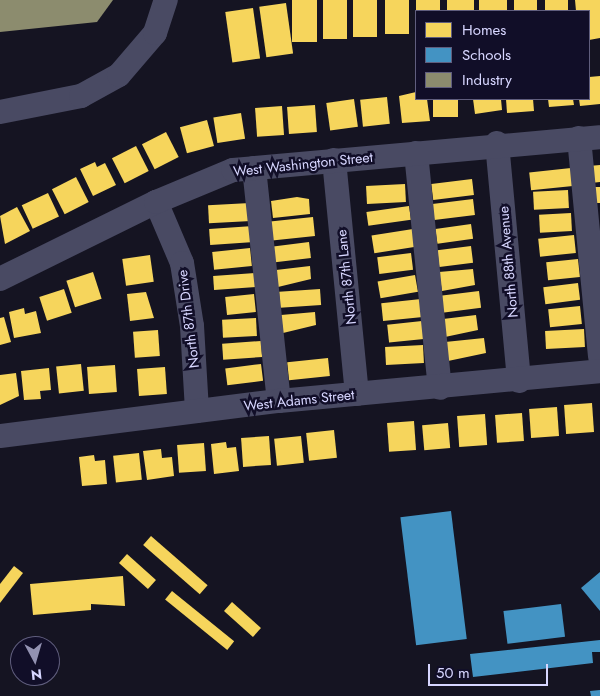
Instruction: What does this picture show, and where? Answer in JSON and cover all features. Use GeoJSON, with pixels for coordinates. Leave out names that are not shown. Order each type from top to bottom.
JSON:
{"type":"FeatureCollection","features":[{"type":"Feature","properties":{"kind":"street"},"geometry":{"type":"LineString","coordinates":[[0,112],[80,96],[119,75],[155,33],[166,0]]}},
{"type":"Feature","properties":{"kind":"street"},"geometry":{"type":"LineString","coordinates":[[590,137],[600,356]]}},
{"type":"Feature","properties":{"kind":"street","name":"West Washington Street"},"geometry":{"type":"LineString","coordinates":[[0,279],[156,202],[232,170],[497,144],[590,137]]}},
{"type":"Feature","properties":{"kind":"street","name":"North 88th Avenue"},"geometry":{"type":"LineString","coordinates":[[497,144],[519,381]]}},
{"type":"Feature","properties":{"kind":"street"},"geometry":{"type":"LineString","coordinates":[[416,153],[440,388]]}},
{"type":"Feature","properties":{"kind":"street","name":"North 87th Lane"},"geometry":{"type":"LineString","coordinates":[[334,160],[357,394]]}},
{"type":"Feature","properties":{"kind":"street"},"geometry":{"type":"LineString","coordinates":[[254,168],[279,401]]}},
{"type":"Feature","properties":{"kind":"street","name":"North 87th Drive"},"geometry":{"type":"LineString","coordinates":[[156,202],[182,263],[192,326],[197,411]]}},
{"type":"Feature","properties":{"kind":"street","name":"West Adams Street"},"geometry":{"type":"LineString","coordinates":[[0,436],[279,401],[519,381],[600,371]]}},
{"type":"Feature","properties":{"kind":"building: Homes"},"geometry":{"type":"Polygon","coordinates":[[[292,0],[317,0],[317,42],[292,42],[292,0]]]}},
{"type":"Feature","properties":{"kind":"building: Homes"},"geometry":{"type":"Polygon","coordinates":[[[323,0],[347,0],[347,39],[323,39],[323,0]]]}},
{"type":"Feature","properties":{"kind":"building: Homes"},"geometry":{"type":"Polygon","coordinates":[[[353,0],[377,0],[377,37],[353,37],[353,0]]]}},
{"type":"Feature","properties":{"kind":"building: Homes"},"geometry":{"type":"Polygon","coordinates":[[[385,0],[409,0],[409,34],[385,34],[385,0]]]}},
{"type":"Feature","properties":{"kind":"building: Homes"},"geometry":{"type":"Polygon","coordinates":[[[416,0],[440,0],[440,10],[416,10],[416,0]]]}},
{"type":"Feature","properties":{"kind":"building: Homes"},"geometry":{"type":"Polygon","coordinates":[[[447,0],[474,0],[474,10],[447,10],[447,0]]]}},
{"type":"Feature","properties":{"kind":"building: Homes"},"geometry":{"type":"Polygon","coordinates":[[[479,0],[507,0],[507,10],[479,10],[479,0]]]}},
{"type":"Feature","properties":{"kind":"building: Homes"},"geometry":{"type":"Polygon","coordinates":[[[514,0],[537,0],[537,10],[514,10],[514,0]]]}},
{"type":"Feature","properties":{"kind":"building: Homes"},"geometry":{"type":"Polygon","coordinates":[[[545,0],[568,0],[568,10],[545,10],[545,0]]]}},
{"type":"Feature","properties":{"kind":"building: Homes"},"geometry":{"type":"Polygon","coordinates":[[[575,0],[600,0],[600,38],[590,40],[590,10],[576,10],[575,0]]]}},
{"type":"Feature","properties":{"kind":"building: Homes"},"geometry":{"type":"Polygon","coordinates":[[[286,3],[293,54],[266,57],[259,7],[286,3]]]}},
{"type":"Feature","properties":{"kind":"building: Homes"},"geometry":{"type":"Polygon","coordinates":[[[253,8],[260,59],[232,62],[225,12],[253,8]]]}},
{"type":"Feature","properties":{"kind":"building: Homes"},"geometry":{"type":"Polygon","coordinates":[[[600,76],[600,104],[580,106],[579,100],[590,100],[590,77],[600,76]]]}},
{"type":"Feature","properties":{"kind":"building: Homes"},"geometry":{"type":"Polygon","coordinates":[[[415,92],[415,100],[427,100],[430,121],[402,123],[399,96],[415,92]]]}},
{"type":"Feature","properties":{"kind":"building: Homes"},"geometry":{"type":"Polygon","coordinates":[[[387,97],[390,124],[363,127],[360,100],[387,97]]]}},
{"type":"Feature","properties":{"kind":"building: Homes"},"geometry":{"type":"Polygon","coordinates":[[[354,99],[358,127],[330,131],[326,103],[354,99]]]}},
{"type":"Feature","properties":{"kind":"building: Homes"},"geometry":{"type":"Polygon","coordinates":[[[433,100],[458,100],[458,117],[433,117],[433,100]]]}},
{"type":"Feature","properties":{"kind":"building: Homes"},"geometry":{"type":"Polygon","coordinates":[[[473,100],[501,100],[502,110],[475,114],[473,100]]]}},
{"type":"Feature","properties":{"kind":"building: Homes"},"geometry":{"type":"Polygon","coordinates":[[[506,100],[533,100],[534,111],[507,113],[506,100]]]}},
{"type":"Feature","properties":{"kind":"building: Homes"},"geometry":{"type":"Polygon","coordinates":[[[548,100],[573,100],[574,105],[549,107],[548,100]]]}},
{"type":"Feature","properties":{"kind":"building: Homes"},"geometry":{"type":"Polygon","coordinates":[[[315,105],[317,132],[289,134],[287,107],[315,105]]]}},
{"type":"Feature","properties":{"kind":"building: Homes"},"geometry":{"type":"Polygon","coordinates":[[[282,106],[284,135],[257,137],[255,108],[282,106]]]}},
{"type":"Feature","properties":{"kind":"building: Homes"},"geometry":{"type":"Polygon","coordinates":[[[241,113],[245,139],[217,143],[213,117],[241,113]]]}},
{"type":"Feature","properties":{"kind":"building: Homes"},"geometry":{"type":"Polygon","coordinates":[[[207,120],[214,146],[187,153],[180,127],[207,120]]]}},
{"type":"Feature","properties":{"kind":"building: Homes"},"geometry":{"type":"Polygon","coordinates":[[[166,132],[179,157],[155,169],[142,144],[166,132]]]}},
{"type":"Feature","properties":{"kind":"building: Homes"},"geometry":{"type":"Polygon","coordinates":[[[136,146],[149,171],[125,183],[112,158],[136,146]]]}},
{"type":"Feature","properties":{"kind":"building: Homes"},"geometry":{"type":"Polygon","coordinates":[[[95,162],[97,167],[105,163],[116,185],[93,196],[80,169],[95,162]]]}},
{"type":"Feature","properties":{"kind":"building: Homes"},"geometry":{"type":"Polygon","coordinates":[[[600,165],[600,182],[591,183],[589,166],[600,165]]]}},
{"type":"Feature","properties":{"kind":"building: Homes"},"geometry":{"type":"Polygon","coordinates":[[[571,168],[573,186],[531,190],[529,172],[571,168]]]}},
{"type":"Feature","properties":{"kind":"building: Homes"},"geometry":{"type":"Polygon","coordinates":[[[76,177],[89,202],[65,214],[52,189],[76,177]]]}},
{"type":"Feature","properties":{"kind":"building: Homes"},"geometry":{"type":"Polygon","coordinates":[[[472,179],[474,195],[433,200],[431,184],[472,179]]]}},
{"type":"Feature","properties":{"kind":"building: Homes"},"geometry":{"type":"Polygon","coordinates":[[[405,184],[406,202],[367,204],[366,186],[405,184]]]}},
{"type":"Feature","properties":{"kind":"building: Homes"},"geometry":{"type":"Polygon","coordinates":[[[592,187],[600,187],[600,203],[594,203],[592,187]]]}},
{"type":"Feature","properties":{"kind":"building: Homes"},"geometry":{"type":"Polygon","coordinates":[[[568,190],[569,208],[534,210],[533,192],[568,190]]]}},
{"type":"Feature","properties":{"kind":"building: Homes"},"geometry":{"type":"Polygon","coordinates":[[[48,193],[59,217],[33,229],[22,205],[48,193]]]}},
{"type":"Feature","properties":{"kind":"building: Homes"},"geometry":{"type":"Polygon","coordinates":[[[297,197],[309,199],[310,214],[273,218],[271,201],[297,197]]]}},
{"type":"Feature","properties":{"kind":"building: Homes"},"geometry":{"type":"Polygon","coordinates":[[[473,199],[475,215],[434,220],[432,204],[473,199]]]}},
{"type":"Feature","properties":{"kind":"building: Homes"},"geometry":{"type":"Polygon","coordinates":[[[250,203],[251,221],[209,223],[208,205],[250,203]]]}},
{"type":"Feature","properties":{"kind":"building: Homes"},"geometry":{"type":"Polygon","coordinates":[[[409,206],[411,220],[368,226],[366,212],[409,206]]]}},
{"type":"Feature","properties":{"kind":"building: Homes"},"geometry":{"type":"Polygon","coordinates":[[[17,207],[30,231],[5,244],[0,216],[17,207]]]}},
{"type":"Feature","properties":{"kind":"building: Homes"},"geometry":{"type":"Polygon","coordinates":[[[571,213],[572,231],[540,233],[539,215],[571,213]]]}},
{"type":"Feature","properties":{"kind":"building: Homes"},"geometry":{"type":"Polygon","coordinates":[[[313,217],[315,236],[272,240],[270,221],[313,217]]]}},
{"type":"Feature","properties":{"kind":"building: Homes"},"geometry":{"type":"Polygon","coordinates":[[[471,224],[473,239],[437,244],[435,229],[471,224]]]}},
{"type":"Feature","properties":{"kind":"building: Homes"},"geometry":{"type":"Polygon","coordinates":[[[253,226],[254,242],[210,245],[209,229],[253,226]]]}},
{"type":"Feature","properties":{"kind":"building: Homes"},"geometry":{"type":"Polygon","coordinates":[[[413,229],[416,247],[374,253],[372,236],[413,229]]]}},
{"type":"Feature","properties":{"kind":"building: Homes"},"geometry":{"type":"Polygon","coordinates":[[[574,235],[576,253],[540,257],[538,239],[574,235]]]}},
{"type":"Feature","properties":{"kind":"building: Homes"},"geometry":{"type":"Polygon","coordinates":[[[309,242],[311,258],[275,262],[273,246],[309,242]]]}},
{"type":"Feature","properties":{"kind":"building: Homes"},"geometry":{"type":"Polygon","coordinates":[[[471,246],[473,263],[439,267],[437,250],[471,246]]]}},
{"type":"Feature","properties":{"kind":"building: Homes"},"geometry":{"type":"Polygon","coordinates":[[[250,248],[252,266],[214,270],[212,252],[250,248]]]}},
{"type":"Feature","properties":{"kind":"building: Homes"},"geometry":{"type":"Polygon","coordinates":[[[411,253],[413,270],[379,274],[377,257],[411,253]]]}},
{"type":"Feature","properties":{"kind":"building: Homes"},"geometry":{"type":"Polygon","coordinates":[[[150,255],[154,282],[126,286],[122,259],[150,255]]]}},
{"type":"Feature","properties":{"kind":"building: Homes"},"geometry":{"type":"Polygon","coordinates":[[[578,259],[580,277],[548,280],[546,262],[578,259]]]}},
{"type":"Feature","properties":{"kind":"building: Homes"},"geometry":{"type":"Polygon","coordinates":[[[310,266],[311,279],[278,287],[276,270],[310,266]]]}},
{"type":"Feature","properties":{"kind":"building: Homes"},"geometry":{"type":"Polygon","coordinates":[[[473,269],[475,285],[442,291],[439,272],[473,269]]]}},
{"type":"Feature","properties":{"kind":"building: Homes"},"geometry":{"type":"Polygon","coordinates":[[[93,272],[102,299],[75,307],[66,281],[93,272]]]}},
{"type":"Feature","properties":{"kind":"building: Homes"},"geometry":{"type":"Polygon","coordinates":[[[255,273],[256,287],[214,290],[213,276],[255,273]]]}},
{"type":"Feature","properties":{"kind":"building: Homes"},"geometry":{"type":"Polygon","coordinates":[[[415,275],[418,292],[381,298],[378,282],[415,275]]]}},
{"type":"Feature","properties":{"kind":"building: Homes"},"geometry":{"type":"Polygon","coordinates":[[[578,283],[580,300],[545,304],[543,287],[578,283]]]}},
{"type":"Feature","properties":{"kind":"building: Homes"},"geometry":{"type":"Polygon","coordinates":[[[64,289],[72,313],[47,321],[39,297],[64,289]]]}},
{"type":"Feature","properties":{"kind":"building: Homes"},"geometry":{"type":"Polygon","coordinates":[[[320,289],[321,305],[280,308],[279,292],[320,289]]]}},
{"type":"Feature","properties":{"kind":"building: Homes"},"geometry":{"type":"Polygon","coordinates":[[[479,291],[481,308],[442,313],[440,296],[479,291]]]}},
{"type":"Feature","properties":{"kind":"building: Homes"},"geometry":{"type":"Polygon","coordinates":[[[146,292],[154,318],[130,321],[127,294],[146,292]]]}},
{"type":"Feature","properties":{"kind":"building: Homes"},"geometry":{"type":"Polygon","coordinates":[[[254,294],[256,312],[227,315],[225,297],[254,294]]]}},
{"type":"Feature","properties":{"kind":"building: Homes"},"geometry":{"type":"Polygon","coordinates":[[[421,299],[423,317],[383,321],[381,303],[421,299]]]}},
{"type":"Feature","properties":{"kind":"building: Homes"},"geometry":{"type":"Polygon","coordinates":[[[580,306],[582,324],[550,327],[548,309],[580,306]]]}},
{"type":"Feature","properties":{"kind":"building: Homes"},"geometry":{"type":"Polygon","coordinates":[[[24,308],[25,314],[36,311],[41,333],[14,338],[9,312],[24,308]]]}},
{"type":"Feature","properties":{"kind":"building: Homes"},"geometry":{"type":"Polygon","coordinates":[[[315,312],[316,325],[283,333],[281,315],[315,312]]]}},
{"type":"Feature","properties":{"kind":"building: Homes"},"geometry":{"type":"Polygon","coordinates":[[[476,315],[478,330],[445,337],[443,319],[476,315]]]}},
{"type":"Feature","properties":{"kind":"building: Homes"},"geometry":{"type":"Polygon","coordinates":[[[4,317],[11,342],[0,345],[0,318],[4,317]]]}},
{"type":"Feature","properties":{"kind":"building: Homes"},"geometry":{"type":"Polygon","coordinates":[[[256,318],[257,336],[223,338],[222,320],[256,318]]]}},
{"type":"Feature","properties":{"kind":"building: Homes"},"geometry":{"type":"Polygon","coordinates":[[[422,321],[424,339],[389,343],[387,325],[422,321]]]}},
{"type":"Feature","properties":{"kind":"building: Homes"},"geometry":{"type":"Polygon","coordinates":[[[584,329],[585,347],[546,349],[545,331],[584,329]]]}},
{"type":"Feature","properties":{"kind":"building: Homes"},"geometry":{"type":"Polygon","coordinates":[[[158,330],[160,356],[135,358],[133,332],[158,330]]]}},
{"type":"Feature","properties":{"kind":"building: Homes"},"geometry":{"type":"Polygon","coordinates":[[[484,338],[486,353],[448,361],[445,342],[484,338]]]}},
{"type":"Feature","properties":{"kind":"building: Homes"},"geometry":{"type":"Polygon","coordinates":[[[261,341],[262,357],[223,360],[222,344],[261,341]]]}},
{"type":"Feature","properties":{"kind":"building: Homes"},"geometry":{"type":"Polygon","coordinates":[[[423,345],[424,363],[386,365],[385,347],[423,345]]]}},
{"type":"Feature","properties":{"kind":"building: Homes"},"geometry":{"type":"Polygon","coordinates":[[[328,358],[330,376],[289,380],[287,362],[328,358]]]}},
{"type":"Feature","properties":{"kind":"building: Homes"},"geometry":{"type":"Polygon","coordinates":[[[81,364],[84,391],[59,393],[56,367],[81,364]]]}},
{"type":"Feature","properties":{"kind":"building: Homes"},"geometry":{"type":"Polygon","coordinates":[[[261,364],[263,381],[227,385],[225,368],[261,364]]]}},
{"type":"Feature","properties":{"kind":"building: Homes"},"geometry":{"type":"Polygon","coordinates":[[[115,365],[117,392],[89,394],[87,367],[115,365]]]}},
{"type":"Feature","properties":{"kind":"building: Homes"},"geometry":{"type":"Polygon","coordinates":[[[165,367],[167,394],[139,396],[137,369],[165,367]]]}},
{"type":"Feature","properties":{"kind":"building: Homes"},"geometry":{"type":"Polygon","coordinates":[[[49,368],[51,390],[40,391],[41,399],[24,400],[21,371],[49,368]]]}},
{"type":"Feature","properties":{"kind":"building: Homes"},"geometry":{"type":"Polygon","coordinates":[[[16,373],[19,396],[0,405],[0,375],[16,373]]]}},
{"type":"Feature","properties":{"kind":"building: Homes"},"geometry":{"type":"Polygon","coordinates":[[[592,403],[594,432],[566,434],[564,405],[592,403]]]}},
{"type":"Feature","properties":{"kind":"building: Homes"},"geometry":{"type":"Polygon","coordinates":[[[557,407],[559,436],[531,438],[529,409],[557,407]]]}},
{"type":"Feature","properties":{"kind":"building: Homes"},"geometry":{"type":"Polygon","coordinates":[[[522,413],[524,441],[497,443],[495,415],[522,413]]]}},
{"type":"Feature","properties":{"kind":"building: Homes"},"geometry":{"type":"Polygon","coordinates":[[[485,414],[487,445],[459,447],[457,416],[485,414]]]}},
{"type":"Feature","properties":{"kind":"building: Homes"},"geometry":{"type":"Polygon","coordinates":[[[414,421],[416,450],[389,452],[387,423],[414,421]]]}},
{"type":"Feature","properties":{"kind":"building: Homes"},"geometry":{"type":"Polygon","coordinates":[[[448,423],[450,448],[424,450],[422,425],[448,423]]]}},
{"type":"Feature","properties":{"kind":"building: Homes"},"geometry":{"type":"Polygon","coordinates":[[[334,430],[337,458],[309,461],[306,433],[334,430]]]}},
{"type":"Feature","properties":{"kind":"building: Homes"},"geometry":{"type":"Polygon","coordinates":[[[269,436],[271,465],[243,467],[241,438],[269,436]]]}},
{"type":"Feature","properties":{"kind":"building: Homes"},"geometry":{"type":"Polygon","coordinates":[[[301,436],[304,463],[277,466],[274,439],[301,436]]]}},
{"type":"Feature","properties":{"kind":"building: Homes"},"geometry":{"type":"Polygon","coordinates":[[[226,442],[227,448],[236,447],[239,471],[214,474],[211,444],[226,442]]]}},
{"type":"Feature","properties":{"kind":"building: Homes"},"geometry":{"type":"Polygon","coordinates":[[[204,443],[206,471],[179,473],[177,445],[204,443]]]}},
{"type":"Feature","properties":{"kind":"building: Homes"},"geometry":{"type":"Polygon","coordinates":[[[161,449],[162,458],[172,457],[174,476],[147,480],[143,451],[161,449]]]}},
{"type":"Feature","properties":{"kind":"building: Homes"},"geometry":{"type":"Polygon","coordinates":[[[139,453],[142,480],[116,483],[113,456],[139,453]]]}},
{"type":"Feature","properties":{"kind":"building: Homes"},"geometry":{"type":"Polygon","coordinates":[[[94,455],[95,461],[105,460],[107,484],[82,486],[79,457],[94,455]]]}},
{"type":"Feature","properties":{"kind":"building: Homes"},"geometry":{"type":"Polygon","coordinates":[[[151,536],[208,585],[200,594],[143,545],[151,536]]]}},
{"type":"Feature","properties":{"kind":"building: Homes"},"geometry":{"type":"Polygon","coordinates":[[[127,554],[156,580],[148,589],[119,563],[127,554]]]}},
{"type":"Feature","properties":{"kind":"building: Homes"},"geometry":{"type":"Polygon","coordinates":[[[14,566],[23,573],[0,603],[0,584],[14,566]]]}},
{"type":"Feature","properties":{"kind":"building: Homes"},"geometry":{"type":"Polygon","coordinates":[[[123,576],[125,606],[91,604],[91,610],[33,615],[30,584],[123,576]]]}},
{"type":"Feature","properties":{"kind":"building: Homes"},"geometry":{"type":"Polygon","coordinates":[[[172,591],[234,641],[227,650],[165,600],[172,591]]]}},
{"type":"Feature","properties":{"kind":"building: Homes"},"geometry":{"type":"Polygon","coordinates":[[[232,602],[261,628],[253,637],[224,611],[232,602]]]}},
{"type":"Feature","properties":{"kind":"building: Schools"},"geometry":{"type":"Polygon","coordinates":[[[451,511],[467,639],[416,645],[400,517],[451,511]]]}},
{"type":"Feature","properties":{"kind":"building: Schools"},"geometry":{"type":"Polygon","coordinates":[[[600,572],[600,611],[581,588],[600,572]]]}},
{"type":"Feature","properties":{"kind":"building: Schools"},"geometry":{"type":"Polygon","coordinates":[[[561,604],[565,637],[507,644],[503,611],[561,604]]]}},
{"type":"Feature","properties":{"kind":"building: Schools"},"geometry":{"type":"Polygon","coordinates":[[[600,640],[600,652],[592,652],[593,663],[473,677],[470,654],[600,640]]]}},
{"type":"Feature","properties":{"kind":"building: Schools"},"geometry":{"type":"Polygon","coordinates":[[[600,690],[600,696],[591,696],[590,691],[600,690]]]}},
{"type":"Feature","properties":{"kind":"building: Industry"},"geometry":{"type":"Polygon","coordinates":[[[0,0],[113,0],[97,22],[0,32],[0,0]]]}}]}
